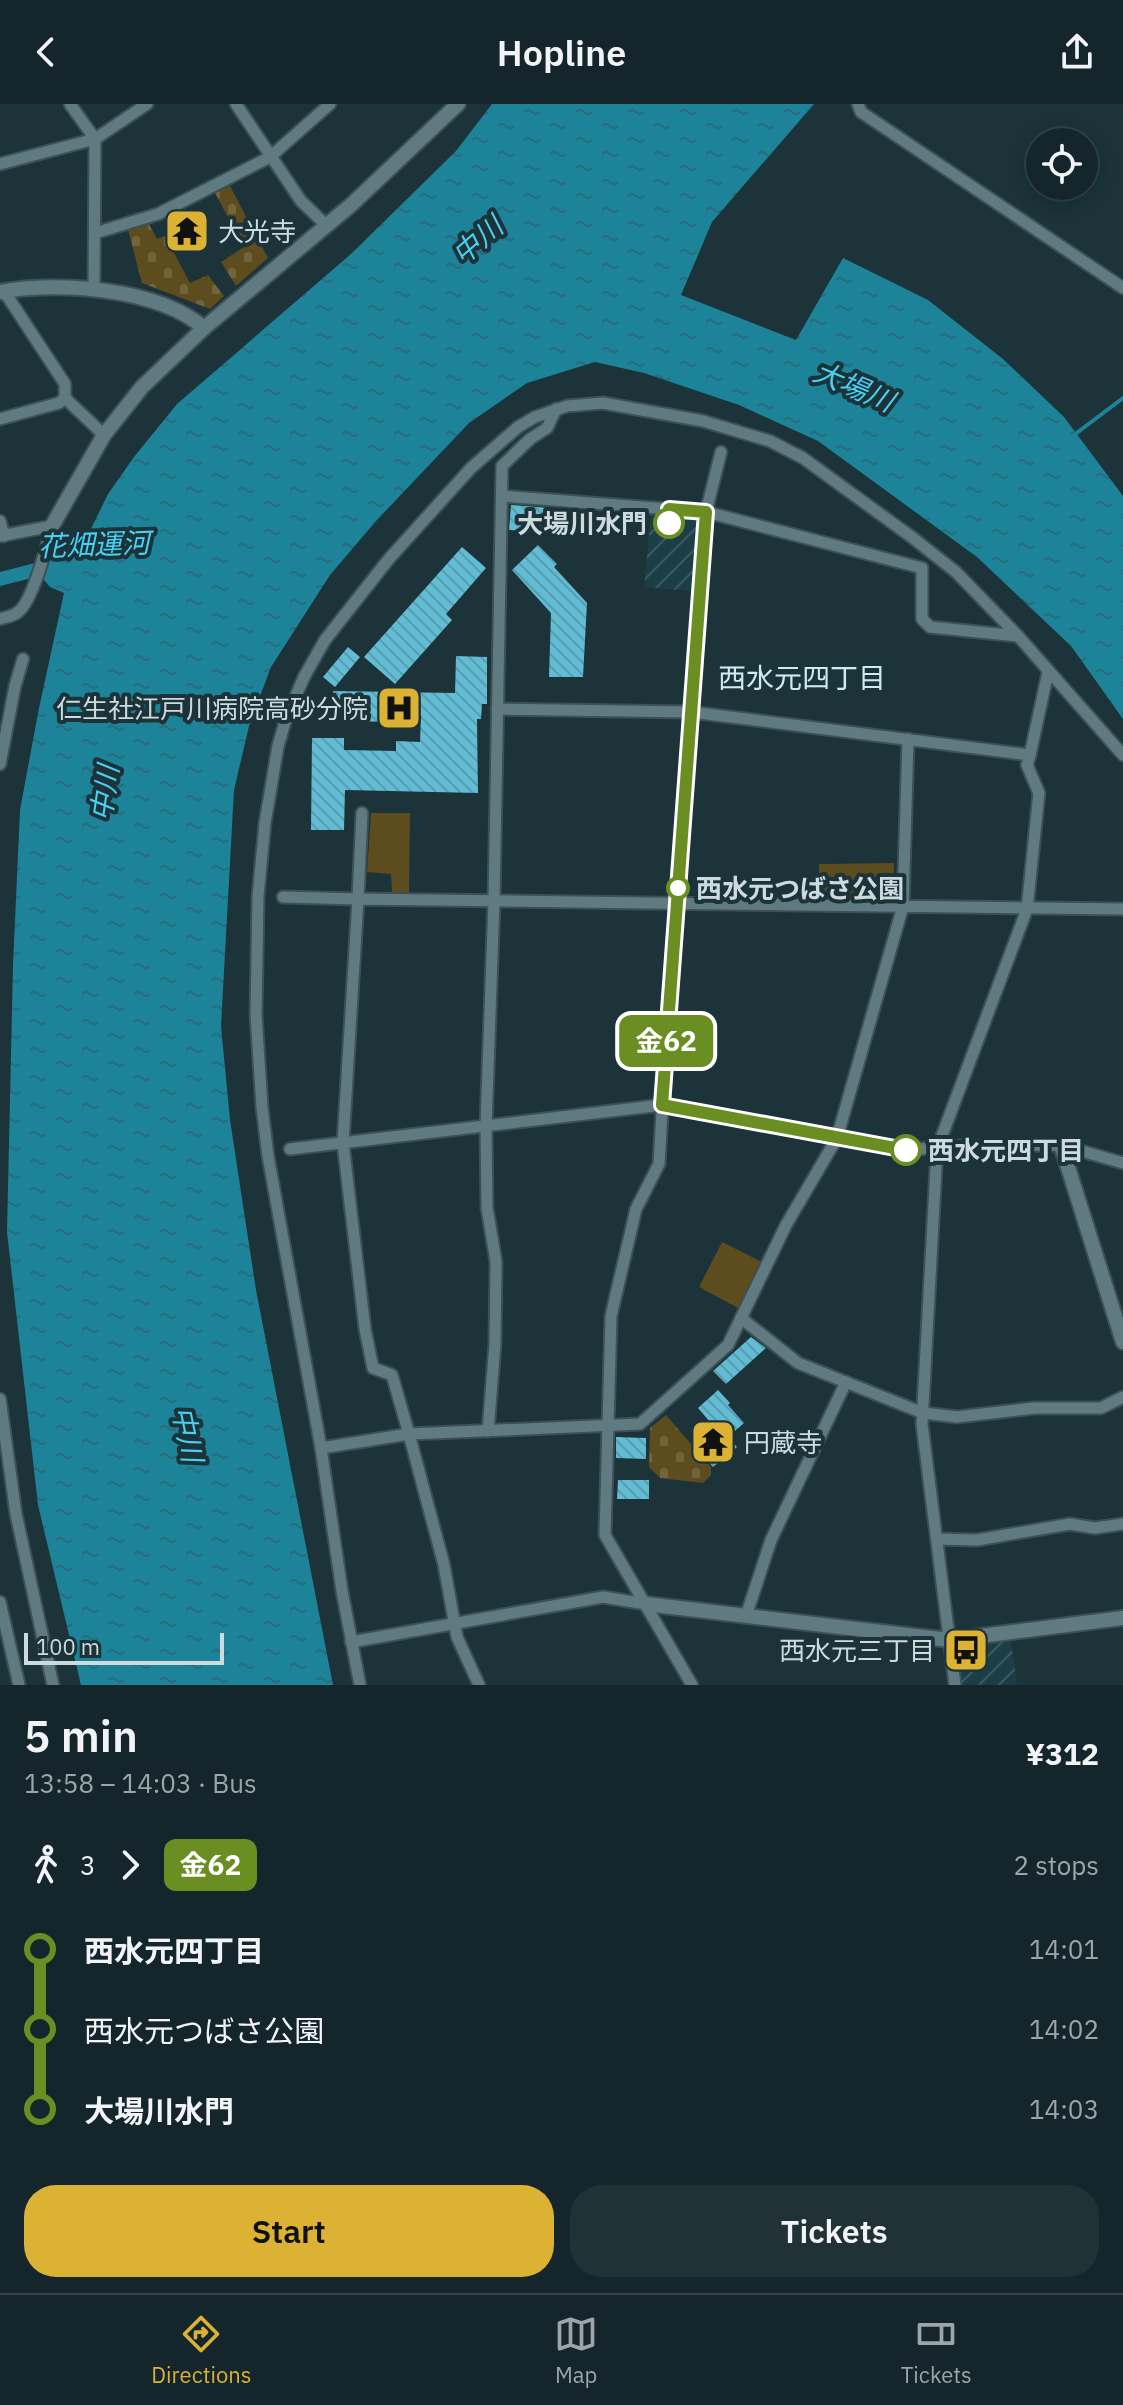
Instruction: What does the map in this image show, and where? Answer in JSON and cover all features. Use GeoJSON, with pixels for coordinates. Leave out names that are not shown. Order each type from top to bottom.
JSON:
{"type":"FeatureCollection","features":[{"type":"Feature","properties":{"kind":"street"},"geometry":{"type":"LineString","coordinates":[[70,104],[95,139],[94,289]]}},
{"type":"Feature","properties":{"kind":"street"},"geometry":{"type":"LineString","coordinates":[[0,164],[95,139],[147,104]]}},
{"type":"Feature","properties":{"kind":"street"},"geometry":{"type":"LineString","coordinates":[[236,104],[301,201],[326,225]]}},
{"type":"Feature","properties":{"kind":"street"},"geometry":{"type":"LineString","coordinates":[[95,233],[158,214],[270,157],[330,104]]}},
{"type":"Feature","properties":{"kind":"street"},"geometry":{"type":"LineString","coordinates":[[0,619],[17,614],[24,605],[52,526],[104,435],[142,387],[204,328],[326,225],[458,104]]}},
{"type":"Feature","properties":{"kind":"street"},"geometry":{"type":"LineString","coordinates":[[858,104],[861,112],[1123,288]]}},
{"type":"Feature","properties":{"kind":"street"},"geometry":{"type":"LineString","coordinates":[[104,435],[65,398],[65,384],[2,292],[51,287],[94,289],[155,303],[193,319],[204,328]]}},
{"type":"Feature","properties":{"kind":"street"},"geometry":{"type":"LineString","coordinates":[[0,419],[59,403],[65,398]]}},
{"type":"Feature","properties":{"kind":"street"},"geometry":{"type":"LineString","coordinates":[[360,1685],[268,1156],[258,1052],[257,966],[262,845],[278,746],[315,656],[397,549],[442,497],[490,450],[535,417],[556,409],[603,403],[703,421],[770,441],[786,449],[834,479],[956,572],[1018,636],[1123,755]]}},
{"type":"Feature","properties":{"kind":"street"},"geometry":{"type":"LineString","coordinates":[[488,1431],[495,1344],[496,1262],[487,1208],[486,1126],[494,901],[502,466],[530,439],[547,428],[556,409]]}},
{"type":"Feature","properties":{"kind":"street"},"geometry":{"type":"LineString","coordinates":[[692,1685],[605,1535],[611,1316],[636,1209],[659,1164],[706,512],[721,452]]}},
{"type":"Feature","properties":{"kind":"street"},"geometry":{"type":"LineString","coordinates":[[502,496],[706,512],[922,568],[922,619],[930,627],[1018,636]]}},
{"type":"Feature","properties":{"kind":"street"},"geometry":{"type":"LineString","coordinates":[[0,521],[2,536],[52,526]]}},
{"type":"Feature","properties":{"kind":"street"},"geometry":{"type":"LineString","coordinates":[[0,764],[23,659]]}},
{"type":"Feature","properties":{"kind":"street"},"geometry":{"type":"LineString","coordinates":[[955,1685],[922,1424],[937,1149],[1027,909],[1039,793],[1027,765],[1048,672]]}},
{"type":"Feature","properties":{"kind":"street"},"geometry":{"type":"LineString","coordinates":[[497,709],[691,712],[1030,755]]}},
{"type":"Feature","properties":{"kind":"street"},"geometry":{"type":"LineString","coordinates":[[321,1448],[409,1434],[640,1424],[728,1345],[786,1225],[837,1138],[903,906],[908,739]]}},
{"type":"Feature","properties":{"kind":"street"},"geometry":{"type":"LineString","coordinates":[[362,813],[343,1143],[365,1329],[373,1368],[392,1375],[444,1565],[453,1624],[479,1685]]}},
{"type":"Feature","properties":{"kind":"street"},"geometry":{"type":"LineString","coordinates":[[283,897],[1123,909]]}},
{"type":"Feature","properties":{"kind":"street"},"geometry":{"type":"LineString","coordinates":[[290,1149],[662,1105],[909,1150],[950,1146],[1061,1145],[1123,1163]]}},
{"type":"Feature","properties":{"kind":"street"},"geometry":{"type":"LineString","coordinates":[[1061,1145],[1123,1342]]}},
{"type":"Feature","properties":{"kind":"street"},"geometry":{"type":"LineString","coordinates":[[741,1318],[798,1363],[923,1413],[957,1417],[1034,1408],[1101,1408],[1123,1397]]}},
{"type":"Feature","properties":{"kind":"street"},"geometry":{"type":"LineString","coordinates":[[746,1616],[771,1540],[846,1382]]}},
{"type":"Feature","properties":{"kind":"street"},"geometry":{"type":"LineString","coordinates":[[0,1399],[16,1514],[53,1685]]}},
{"type":"Feature","properties":{"kind":"street"},"geometry":{"type":"LineString","coordinates":[[937,1539],[977,1540],[1070,1524],[1095,1528],[1123,1524]]}},
{"type":"Feature","properties":{"kind":"street"},"geometry":{"type":"LineString","coordinates":[[351,1642],[603,1597],[949,1640],[1123,1618]]}},
{"type":"Feature","properties":{"kind":"street"},"geometry":{"type":"LineString","coordinates":[[0,1602],[16,1684]]}},
{"type":"Feature","properties":{"kind":"shaded area"},"geometry":{"type":"Polygon","coordinates":[[[651,513],[698,517],[692,591],[644,587],[651,513]]]}},
{"type":"Feature","properties":{"kind":"shaded area"},"geometry":{"type":"Polygon","coordinates":[[[1011,1641],[1017,1685],[959,1685],[955,1651],[959,1646],[1011,1641]]]}},
{"type":"Feature","properties":{"kind":"green space"},"geometry":{"type":"Polygon","coordinates":[[[230,186],[268,258],[236,286],[221,262],[244,247],[215,193],[230,186]]]}},
{"type":"Feature","properties":{"kind":"green space"},"geometry":{"type":"Polygon","coordinates":[[[149,224],[157,239],[165,236],[190,283],[208,275],[224,296],[210,309],[142,283],[128,230],[149,224]]]}},
{"type":"Feature","properties":{"kind":"green space"},"geometry":{"type":"Polygon","coordinates":[[[371,813],[410,813],[409,894],[392,893],[391,874],[367,872],[371,813]]]}},
{"type":"Feature","properties":{"kind":"green space","name":"西水元つばさ公園"},"geometry":{"type":"Polygon","coordinates":[[[894,863],[893,902],[819,900],[819,864],[894,863]]]}},
{"type":"Feature","properties":{"kind":"green space"},"geometry":{"type":"Polygon","coordinates":[[[722,1242],[762,1262],[738,1308],[699,1287],[722,1242]]]}},
{"type":"Feature","properties":{"kind":"green space"},"geometry":{"type":"Polygon","coordinates":[[[666,1415],[711,1467],[711,1475],[703,1483],[660,1478],[649,1467],[650,1428],[666,1415]]]}},
{"type":"Feature","properties":{"kind":"water"},"geometry":{"type":"Polygon","coordinates":[[[492,104],[814,104],[712,222],[681,295],[796,340],[843,258],[928,300],[1003,359],[1064,417],[1123,496],[1123,719],[1071,646],[977,557],[818,441],[739,405],[644,373],[595,362],[527,383],[469,423],[376,521],[330,575],[271,667],[249,726],[234,790],[221,1026],[230,1120],[256,1290],[333,1685],[81,1685],[38,1505],[7,1232],[20,810],[64,593],[50,587],[44,580],[28,579],[0,586],[0,572],[35,563],[76,539],[84,543],[108,494],[177,404],[351,254],[456,151],[492,104]]]}},
{"type":"Feature","properties":{"kind":"building"},"geometry":{"type":"Polygon","coordinates":[[[186,211],[189,217],[195,215],[204,233],[198,236],[200,240],[187,247],[185,242],[178,245],[169,227],[174,224],[171,219],[186,211]]]}},
{"type":"Feature","properties":{"kind":"building"},"geometry":{"type":"Polygon","coordinates":[[[511,505],[574,510],[572,534],[509,530],[511,505]]]}},
{"type":"Feature","properties":{"kind":"building"},"geometry":{"type":"Polygon","coordinates":[[[538,545],[587,603],[583,677],[549,677],[551,613],[512,570],[538,545]]]}},
{"type":"Feature","properties":{"kind":"building"},"geometry":{"type":"Polygon","coordinates":[[[462,547],[486,568],[446,614],[452,620],[395,684],[364,657],[462,547]]]}},
{"type":"Feature","properties":{"kind":"building"},"geometry":{"type":"Polygon","coordinates":[[[348,647],[360,657],[335,687],[323,677],[348,647]]]}},
{"type":"Feature","properties":{"kind":"building"},"geometry":{"type":"Polygon","coordinates":[[[456,656],[487,657],[487,704],[482,704],[481,719],[477,719],[478,793],[345,790],[344,830],[311,830],[312,738],[344,738],[344,750],[396,751],[396,741],[420,742],[421,716],[395,715],[395,722],[345,721],[345,717],[336,717],[336,710],[333,710],[333,691],[455,693],[456,656]]]}},
{"type":"Feature","properties":{"kind":"building"},"geometry":{"type":"Polygon","coordinates":[[[751,1337],[766,1348],[726,1384],[713,1371],[751,1337]]]}},
{"type":"Feature","properties":{"kind":"building"},"geometry":{"type":"Polygon","coordinates":[[[718,1390],[744,1423],[728,1437],[737,1447],[713,1467],[692,1444],[698,1439],[695,1435],[710,1422],[698,1408],[718,1390]]]}},
{"type":"Feature","properties":{"kind":"building"},"geometry":{"type":"Polygon","coordinates":[[[616,1437],[646,1438],[646,1459],[616,1458],[616,1437]]]}},
{"type":"Feature","properties":{"kind":"building"},"geometry":{"type":"Polygon","coordinates":[[[618,1480],[649,1480],[649,1499],[617,1499],[618,1480]]]}},
{"type":"Feature","properties":{"kind":"waterway"},"geometry":{"type":"LineString","coordinates":[[1074,435],[1123,398]]}},
{"type":"Feature","properties":{"kind":"bus line","name":"金62"},"geometry":{"type":"LineString","coordinates":[[669,523],[669,509],[706,512],[662,1105],[906,1150]]}},
{"type":"Feature","properties":{"kind":"place","name":"大光寺"},"geometry":{"type":"Point","coordinates":[187,231]}},
{"type":"Feature","properties":{"kind":"place","name":"大場川水門"},"geometry":{"type":"Point","coordinates":[669,523]}},
{"type":"Feature","properties":{"kind":"place","name":"仁生社江戸川病院高砂分院"},"geometry":{"type":"Point","coordinates":[399,708]}},
{"type":"Feature","properties":{"kind":"place","name":"西水元つばさ公園"},"geometry":{"type":"Point","coordinates":[678,888]}},
{"type":"Feature","properties":{"kind":"place","name":"西水元四丁目"},"geometry":{"type":"Point","coordinates":[906,1150]}},
{"type":"Feature","properties":{"kind":"place","name":"円蔵寺"},"geometry":{"type":"Point","coordinates":[713,1442]}},
{"type":"Feature","properties":{"kind":"place","name":"西水元三丁目"},"geometry":{"type":"Point","coordinates":[966,1650]}},
{"type":"Feature","properties":{"kind":"district","name":"西水元四丁目"},"geometry":{"type":"Point","coordinates":[802,677]}},
{"type":"Feature","properties":{"kind":"water label","name":"中川"},"geometry":{"type":"Point","coordinates":[477,240]}},
{"type":"Feature","properties":{"kind":"water label","name":"大場川"},"geometry":{"type":"Point","coordinates":[854,386]}},
{"type":"Feature","properties":{"kind":"water label","name":"花畑運河"},"geometry":{"type":"Point","coordinates":[94,544]}},
{"type":"Feature","properties":{"kind":"water label","name":"中川"},"geometry":{"type":"Point","coordinates":[104,793]}},
{"type":"Feature","properties":{"kind":"water label","name":"中川"},"geometry":{"type":"Point","coordinates":[188,1434]}}]}
